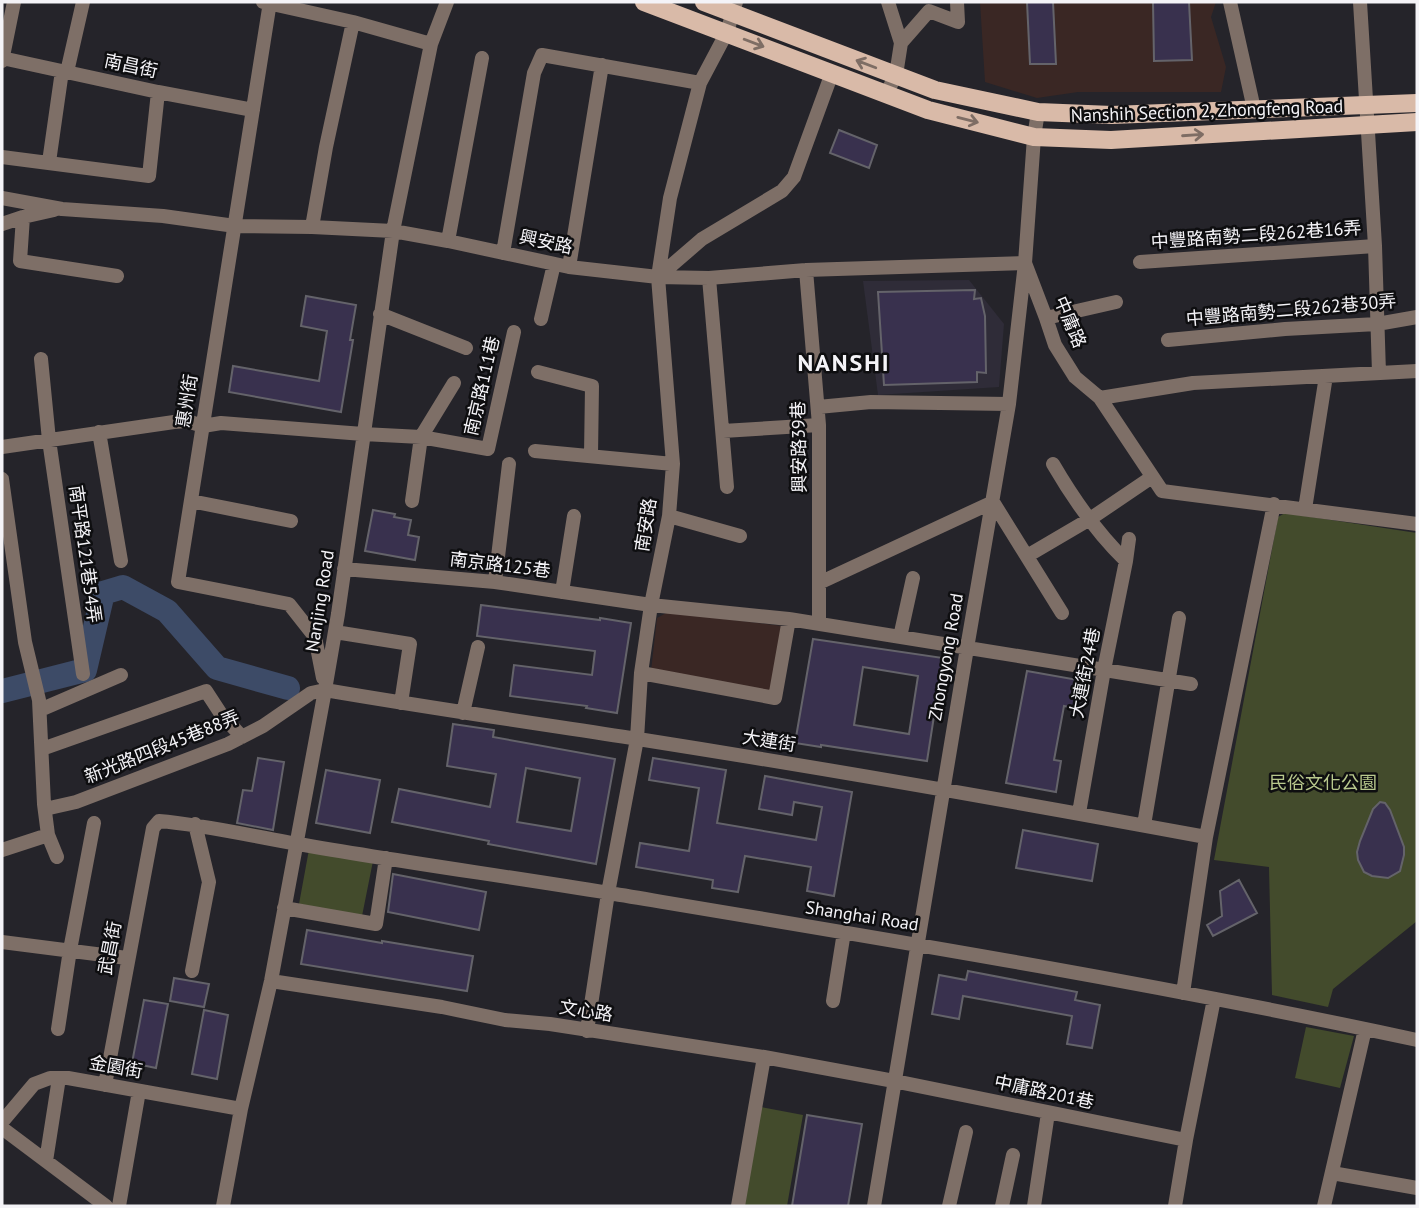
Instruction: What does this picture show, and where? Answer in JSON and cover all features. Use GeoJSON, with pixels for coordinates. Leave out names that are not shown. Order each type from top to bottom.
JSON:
{"type":"FeatureCollection","features":[{"type":"Feature","properties":{"kind":"main road","name":"Nanshih Section 2, Zhongfeng Road"},"geometry":{"type":"LineString","coordinates":[[644,2],[928,110],[1034,137],[1111,140],[1417,122]]}},
{"type":"Feature","properties":{"kind":"main road","name":"Nanshih Section 2, Zhongfeng Road"},"geometry":{"type":"LineString","coordinates":[[704,2],[734,7],[935,90],[1038,112],[1112,115],[1417,103]]}},
{"type":"Feature","properties":{"kind":"street"},"geometry":{"type":"LineString","coordinates":[[2,59],[14,2]]}},
{"type":"Feature","properties":{"kind":"street"},"geometry":{"type":"LineString","coordinates":[[49,162],[65,71],[83,2]]}},
{"type":"Feature","properties":{"kind":"street","name":"Nanjing Road"},"geometry":{"type":"LineString","coordinates":[[222,1206],[271,981],[325,690],[393,231],[431,44],[447,2]]}},
{"type":"Feature","properties":{"kind":"street"},"geometry":{"type":"LineString","coordinates":[[886,94],[896,75],[901,43],[888,2]]}},
{"type":"Feature","properties":{"kind":"street"},"geometry":{"type":"LineString","coordinates":[[901,43],[929,11],[958,22],[957,2]]}},
{"type":"Feature","properties":{"kind":"street"},"geometry":{"type":"LineString","coordinates":[[1230,2],[1254,109]]}},
{"type":"Feature","properties":{"kind":"street"},"geometry":{"type":"LineString","coordinates":[[1360,2],[1375,247],[1379,373]]}},
{"type":"Feature","properties":{"kind":"street"},"geometry":{"type":"LineString","coordinates":[[267,3],[353,22],[431,44]]}},
{"type":"Feature","properties":{"kind":"street","name":"惠州街"},"geometry":{"type":"LineString","coordinates":[[267,3],[253,110],[178,582],[289,604],[315,637],[325,690]]}},
{"type":"Feature","properties":{"kind":"street","name":"南安路"},"geometry":{"type":"LineString","coordinates":[[586,1031],[637,739],[641,673],[651,605],[670,516],[673,464],[659,277],[670,198],[700,83],[727,32],[734,7]]}},
{"type":"Feature","properties":{"kind":"street"},"geometry":{"type":"LineString","coordinates":[[312,227],[353,22]]}},
{"type":"Feature","properties":{"kind":"street"},"geometry":{"type":"LineString","coordinates":[[503,253],[534,73],[541,55],[700,83]]}},
{"type":"Feature","properties":{"kind":"street"},"geometry":{"type":"LineString","coordinates":[[448,241],[482,58]]}},
{"type":"Feature","properties":{"kind":"street","name":"南昌街"},"geometry":{"type":"LineString","coordinates":[[2,59],[253,110]]}},
{"type":"Feature","properties":{"kind":"street"},"geometry":{"type":"LineString","coordinates":[[569,267],[602,65]]}},
{"type":"Feature","properties":{"kind":"street"},"geometry":{"type":"LineString","coordinates":[[659,277],[702,239],[782,191],[794,177],[832,73]]}},
{"type":"Feature","properties":{"kind":"street"},"geometry":{"type":"LineString","coordinates":[[2,157],[149,176],[158,92]]}},
{"type":"Feature","properties":{"kind":"street","name":"Zhongyong Road"},"geometry":{"type":"LineString","coordinates":[[874,1206],[1009,404],[1038,112]]}},
{"type":"Feature","properties":{"kind":"street"},"geometry":{"type":"LineString","coordinates":[[2,198],[62,209]]}},
{"type":"Feature","properties":{"kind":"street"},"geometry":{"type":"LineString","coordinates":[[2,224],[23,216],[62,209]]}},
{"type":"Feature","properties":{"kind":"street","name":"興安路"},"geometry":{"type":"LineString","coordinates":[[62,209],[163,216],[235,226],[393,231],[569,267],[659,277],[709,278],[806,270],[1025,263]]}},
{"type":"Feature","properties":{"kind":"street"},"geometry":{"type":"LineString","coordinates":[[23,216],[20,261],[117,276]]}},
{"type":"Feature","properties":{"kind":"street","name":"中豐路南勢二段262巷16弄"},"geometry":{"type":"LineString","coordinates":[[1140,262],[1375,247]]}},
{"type":"Feature","properties":{"kind":"street","name":"中庸路"},"geometry":{"type":"LineString","coordinates":[[1025,263],[1055,345],[1074,377],[1100,398],[1162,491],[1274,504]]}},
{"type":"Feature","properties":{"kind":"street"},"geometry":{"type":"LineString","coordinates":[[541,319],[554,264]]}},
{"type":"Feature","properties":{"kind":"street","name":"興安路39巷"},"geometry":{"type":"LineString","coordinates":[[806,270],[819,425],[819,624]]}},
{"type":"Feature","properties":{"kind":"street"},"geometry":{"type":"LineString","coordinates":[[709,278],[727,487]]}},
{"type":"Feature","properties":{"kind":"street"},"geometry":{"type":"LineString","coordinates":[[1046,318],[1116,302]]}},
{"type":"Feature","properties":{"kind":"street"},"geometry":{"type":"LineString","coordinates":[[380,314],[466,348]]}},
{"type":"Feature","properties":{"kind":"street","name":"中豐路南勢二段262巷30弄"},"geometry":{"type":"LineString","coordinates":[[1168,340],[1377,324],[1417,317]]}},
{"type":"Feature","properties":{"kind":"street","name":"南京路111巷"},"geometry":{"type":"LineString","coordinates":[[2,447],[187,421],[203,426],[221,423],[421,437],[488,449],[514,332]]}},
{"type":"Feature","properties":{"kind":"street","name":"南平路121巷54弄"},"geometry":{"type":"LineString","coordinates":[[41,359],[49,440],[83,674]]}},
{"type":"Feature","properties":{"kind":"street"},"geometry":{"type":"LineString","coordinates":[[1100,398],[1193,383],[1417,371]]}},
{"type":"Feature","properties":{"kind":"street"},"geometry":{"type":"LineString","coordinates":[[538,372],[592,386],[591,455]]}},
{"type":"Feature","properties":{"kind":"street"},"geometry":{"type":"LineString","coordinates":[[1305,509],[1326,376]]}},
{"type":"Feature","properties":{"kind":"street"},"geometry":{"type":"LineString","coordinates":[[412,500],[421,437],[454,383]]}},
{"type":"Feature","properties":{"kind":"street"},"geometry":{"type":"LineString","coordinates":[[818,407],[871,402],[1009,404]]}},
{"type":"Feature","properties":{"kind":"street"},"geometry":{"type":"LineString","coordinates":[[723,431],[819,425]]}},
{"type":"Feature","properties":{"kind":"street"},"geometry":{"type":"LineString","coordinates":[[99,432],[121,561]]}},
{"type":"Feature","properties":{"kind":"street"},"geometry":{"type":"LineString","coordinates":[[535,450],[673,464]]}},
{"type":"Feature","properties":{"kind":"street"},"geometry":{"type":"LineString","coordinates":[[495,582],[509,464]]}},
{"type":"Feature","properties":{"kind":"street"},"geometry":{"type":"LineString","coordinates":[[1054,464],[1068,489],[1105,540],[1126,561]]}},
{"type":"Feature","properties":{"kind":"street"},"geometry":{"type":"LineString","coordinates":[[1027,556],[1090,519],[1152,477]]}},
{"type":"Feature","properties":{"kind":"street"},"geometry":{"type":"LineString","coordinates":[[2,479],[25,642],[40,705],[48,835],[57,858]]}},
{"type":"Feature","properties":{"kind":"street"},"geometry":{"type":"LineString","coordinates":[[191,501],[291,521]]}},
{"type":"Feature","properties":{"kind":"street"},"geometry":{"type":"LineString","coordinates":[[819,583],[993,502],[1062,613]]}},
{"type":"Feature","properties":{"kind":"street"},"geometry":{"type":"LineString","coordinates":[[1184,993],[1206,837],[1274,504],[1417,524]]}},
{"type":"Feature","properties":{"kind":"street"},"geometry":{"type":"LineString","coordinates":[[562,592],[574,516]]}},
{"type":"Feature","properties":{"kind":"street"},"geometry":{"type":"LineString","coordinates":[[670,516],[740,536]]}},
{"type":"Feature","properties":{"kind":"street","name":"大連街24巷"},"geometry":{"type":"LineString","coordinates":[[1079,813],[1129,540]]}},
{"type":"Feature","properties":{"kind":"street","name":"南京路125巷"},"geometry":{"type":"LineString","coordinates":[[344,569],[495,582],[651,605],[789,619],[1191,684]]}},
{"type":"Feature","properties":{"kind":"street"},"geometry":{"type":"LineString","coordinates":[[900,637],[913,578]]}},
{"type":"Feature","properties":{"kind":"street"},"geometry":{"type":"LineString","coordinates":[[1144,825],[1179,618]]}},
{"type":"Feature","properties":{"kind":"street"},"geometry":{"type":"LineString","coordinates":[[641,673],[775,698],[789,619]]}},
{"type":"Feature","properties":{"kind":"street"},"geometry":{"type":"LineString","coordinates":[[335,632],[410,644],[401,703]]}},
{"type":"Feature","properties":{"kind":"street"},"geometry":{"type":"LineString","coordinates":[[463,713],[478,647]]}},
{"type":"Feature","properties":{"kind":"street"},"geometry":{"type":"LineString","coordinates":[[40,705],[121,676]]}},
{"type":"Feature","properties":{"kind":"street","name":"大連街"},"geometry":{"type":"LineString","coordinates":[[325,690],[943,790],[1206,837]]}},
{"type":"Feature","properties":{"kind":"street","name":"新光路四段45巷88弄"},"geometry":{"type":"LineString","coordinates":[[45,809],[76,802],[228,744],[263,726],[311,693],[325,690]]}},
{"type":"Feature","properties":{"kind":"street"},"geometry":{"type":"LineString","coordinates":[[42,749],[206,691],[221,714],[242,737]]}},
{"type":"Feature","properties":{"kind":"street","name":"Shanghai Road"},"geometry":{"type":"LineString","coordinates":[[159,821],[195,824],[297,844],[918,944],[1184,993],[1417,1040]]}},
{"type":"Feature","properties":{"kind":"street","name":"武昌街"},"geometry":{"type":"LineString","coordinates":[[105,1085],[153,828],[159,821]]}},
{"type":"Feature","properties":{"kind":"street"},"geometry":{"type":"LineString","coordinates":[[58,1029],[94,823]]}},
{"type":"Feature","properties":{"kind":"street"},"geometry":{"type":"LineString","coordinates":[[192,971],[209,882],[195,824]]}},
{"type":"Feature","properties":{"kind":"street"},"geometry":{"type":"LineString","coordinates":[[2,850],[48,835]]}},
{"type":"Feature","properties":{"kind":"street"},"geometry":{"type":"LineString","coordinates":[[284,908],[376,924],[386,858]]}},
{"type":"Feature","properties":{"kind":"street"},"geometry":{"type":"LineString","coordinates":[[833,1001],[844,932]]}},
{"type":"Feature","properties":{"kind":"street"},"geometry":{"type":"LineString","coordinates":[[2,942],[127,958]]}},
{"type":"Feature","properties":{"kind":"street","name":"文心路"},"geometry":{"type":"LineString","coordinates":[[271,981],[430,1005],[505,1020],[550,1024],[764,1057],[894,1081]]}},
{"type":"Feature","properties":{"kind":"street"},"geometry":{"type":"LineString","coordinates":[[1180,1205],[1186,1140],[1214,999]]}},
{"type":"Feature","properties":{"kind":"street"},"geometry":{"type":"LineString","coordinates":[[1324,1206],[1365,1029]]}},
{"type":"Feature","properties":{"kind":"street"},"geometry":{"type":"LineString","coordinates":[[738,1206],[764,1057]]}},
{"type":"Feature","properties":{"kind":"street"},"geometry":{"type":"LineString","coordinates":[[2,1122],[34,1084],[50,1078],[59,1078],[47,1161]]}},
{"type":"Feature","properties":{"kind":"street","name":"金園街"},"geometry":{"type":"LineString","coordinates":[[59,1078],[242,1109]]}},
{"type":"Feature","properties":{"kind":"street","name":"中庸路201巷"},"geometry":{"type":"LineString","coordinates":[[894,1081],[1186,1140]]}},
{"type":"Feature","properties":{"kind":"street"},"geometry":{"type":"LineString","coordinates":[[120,1206],[139,1091]]}},
{"type":"Feature","properties":{"kind":"street"},"geometry":{"type":"LineString","coordinates":[[1034,1206],[1048,1113]]}},
{"type":"Feature","properties":{"kind":"street"},"geometry":{"type":"LineString","coordinates":[[2,1128],[106,1206]]}},
{"type":"Feature","properties":{"kind":"street"},"geometry":{"type":"LineString","coordinates":[[949,1206],[966,1132]]}},
{"type":"Feature","properties":{"kind":"street"},"geometry":{"type":"LineString","coordinates":[[1002,1206],[1013,1155]]}},
{"type":"Feature","properties":{"kind":"street"},"geometry":{"type":"LineString","coordinates":[[1332,1173],[1417,1188]]}},
{"type":"Feature","properties":{"kind":"shaded area"},"geometry":{"type":"Polygon","coordinates":[[[980,2],[1216,2],[1211,17],[1226,67],[1221,92],[1078,92],[1037,98],[985,82],[980,2]]]}},
{"type":"Feature","properties":{"kind":"shaded area"},"geometry":{"type":"Polygon","coordinates":[[[969,280],[1004,324],[999,387],[878,395],[863,281],[969,280]]]}},
{"type":"Feature","properties":{"kind":"shaded area"},"geometry":{"type":"Polygon","coordinates":[[[668,612],[782,626],[774,692],[651,671],[657,618],[668,612]]]}},
{"type":"Feature","properties":{"kind":"green space","name":"民俗文化公園"},"geometry":{"type":"Polygon","coordinates":[[[1285,513],[1417,533],[1417,921],[1333,989],[1328,1007],[1272,995],[1269,867],[1214,860],[1278,517],[1285,513]]]}},
{"type":"Feature","properties":{"kind":"green space"},"geometry":{"type":"Polygon","coordinates":[[[310,844],[374,856],[362,916],[299,904],[310,844]]]}},
{"type":"Feature","properties":{"kind":"green space"},"geometry":{"type":"Polygon","coordinates":[[[1306,1027],[1354,1036],[1340,1088],[1295,1078],[1306,1027]]]}},
{"type":"Feature","properties":{"kind":"green space"},"geometry":{"type":"Polygon","coordinates":[[[761,1107],[803,1115],[787,1206],[744,1206],[761,1107]]]}},
{"type":"Feature","properties":{"kind":"building"},"geometry":{"type":"Polygon","coordinates":[[[1027,2],[1053,2],[1056,64],[1030,64],[1027,2]]]}},
{"type":"Feature","properties":{"kind":"building"},"geometry":{"type":"Polygon","coordinates":[[[1153,2],[1189,2],[1192,60],[1154,61],[1153,2]]]}},
{"type":"Feature","properties":{"kind":"building"},"geometry":{"type":"Polygon","coordinates":[[[839,130],[877,145],[869,168],[830,153],[839,130]]]}},
{"type":"Feature","properties":{"kind":"building"},"geometry":{"type":"Polygon","coordinates":[[[975,290],[974,299],[981,298],[985,316],[986,373],[977,372],[977,382],[884,385],[878,292],[975,290]]]}},
{"type":"Feature","properties":{"kind":"building"},"geometry":{"type":"Polygon","coordinates":[[[306,296],[356,305],[341,412],[229,392],[233,366],[319,381],[327,331],[301,326],[306,296]]]}},
{"type":"Feature","properties":{"kind":"building"},"geometry":{"type":"Polygon","coordinates":[[[373,510],[411,520],[408,535],[419,537],[415,560],[365,551],[373,510]]]}},
{"type":"Feature","properties":{"kind":"building"},"geometry":{"type":"Polygon","coordinates":[[[481,605],[631,623],[617,713],[586,708],[587,706],[510,696],[514,665],[592,675],[595,651],[477,636],[481,605]]]}},
{"type":"Feature","properties":{"kind":"building"},"geometry":{"type":"Polygon","coordinates":[[[813,639],[943,658],[927,761],[795,743],[813,639]],[[863,667],[854,725],[909,734],[918,676],[863,667]]]}},
{"type":"Feature","properties":{"kind":"building"},"geometry":{"type":"Polygon","coordinates":[[[1027,671],[1078,680],[1073,708],[1064,706],[1054,760],[1061,761],[1056,792],[1006,783],[1027,671]]]}},
{"type":"Feature","properties":{"kind":"building"},"geometry":{"type":"Polygon","coordinates":[[[453,724],[494,730],[493,737],[615,759],[596,864],[488,844],[489,841],[392,822],[399,789],[490,807],[496,774],[447,766],[453,724]],[[526,768],[517,822],[571,831],[580,778],[526,768]]]}},
{"type":"Feature","properties":{"kind":"building"},"geometry":{"type":"Polygon","coordinates":[[[258,758],[284,762],[273,830],[237,823],[243,790],[252,791],[258,758]]]}},
{"type":"Feature","properties":{"kind":"building"},"geometry":{"type":"Polygon","coordinates":[[[653,758],[726,770],[717,823],[816,840],[822,807],[794,802],[792,815],[759,809],[765,776],[852,792],[834,896],[807,891],[811,867],[745,856],[738,892],[712,888],[713,880],[636,867],[640,843],[689,851],[699,788],[649,780],[653,758]]]}},
{"type":"Feature","properties":{"kind":"building"},"geometry":{"type":"Polygon","coordinates":[[[326,770],[380,780],[370,833],[316,823],[326,770]]]}},
{"type":"Feature","properties":{"kind":"building"},"geometry":{"type":"Polygon","coordinates":[[[1380,802],[1385,803],[1390,810],[1404,847],[1400,871],[1388,878],[1364,872],[1357,852],[1373,809],[1380,802]]]}},
{"type":"Feature","properties":{"kind":"building"},"geometry":{"type":"Polygon","coordinates":[[[1023,830],[1098,844],[1092,881],[1016,868],[1023,830]]]}},
{"type":"Feature","properties":{"kind":"building"},"geometry":{"type":"Polygon","coordinates":[[[393,874],[486,892],[479,930],[388,912],[393,874]]]}},
{"type":"Feature","properties":{"kind":"building"},"geometry":{"type":"Polygon","coordinates":[[[1239,880],[1257,913],[1213,936],[1207,925],[1222,916],[1220,891],[1239,880]]]}},
{"type":"Feature","properties":{"kind":"building"},"geometry":{"type":"Polygon","coordinates":[[[307,930],[473,956],[467,991],[301,964],[307,930]]]}},
{"type":"Feature","properties":{"kind":"building"},"geometry":{"type":"Polygon","coordinates":[[[968,971],[1077,992],[1075,1000],[1100,1005],[1092,1048],[1067,1044],[1072,1016],[963,996],[959,1019],[932,1014],[939,975],[966,980],[968,971]]]}},
{"type":"Feature","properties":{"kind":"building"},"geometry":{"type":"Polygon","coordinates":[[[174,978],[209,984],[204,1007],[170,1001],[174,978]]]}},
{"type":"Feature","properties":{"kind":"building"},"geometry":{"type":"Polygon","coordinates":[[[144,1000],[168,1004],[156,1068],[132,1063],[144,1000]]]}},
{"type":"Feature","properties":{"kind":"building"},"geometry":{"type":"Polygon","coordinates":[[[204,1010],[228,1015],[217,1079],[192,1074],[204,1010]]]}},
{"type":"Feature","properties":{"kind":"building"},"geometry":{"type":"Polygon","coordinates":[[[807,1115],[862,1124],[848,1206],[792,1206],[807,1115]]]}},
{"type":"Feature","properties":{"kind":"waterway"},"geometry":{"type":"LineString","coordinates":[[2,691],[85,670],[103,593],[123,587],[167,611],[217,668],[288,688]]}},
{"type":"Feature","properties":{"kind":"district","name":"NANSHI"},"geometry":{"type":"Point","coordinates":[844,363]}}]}
